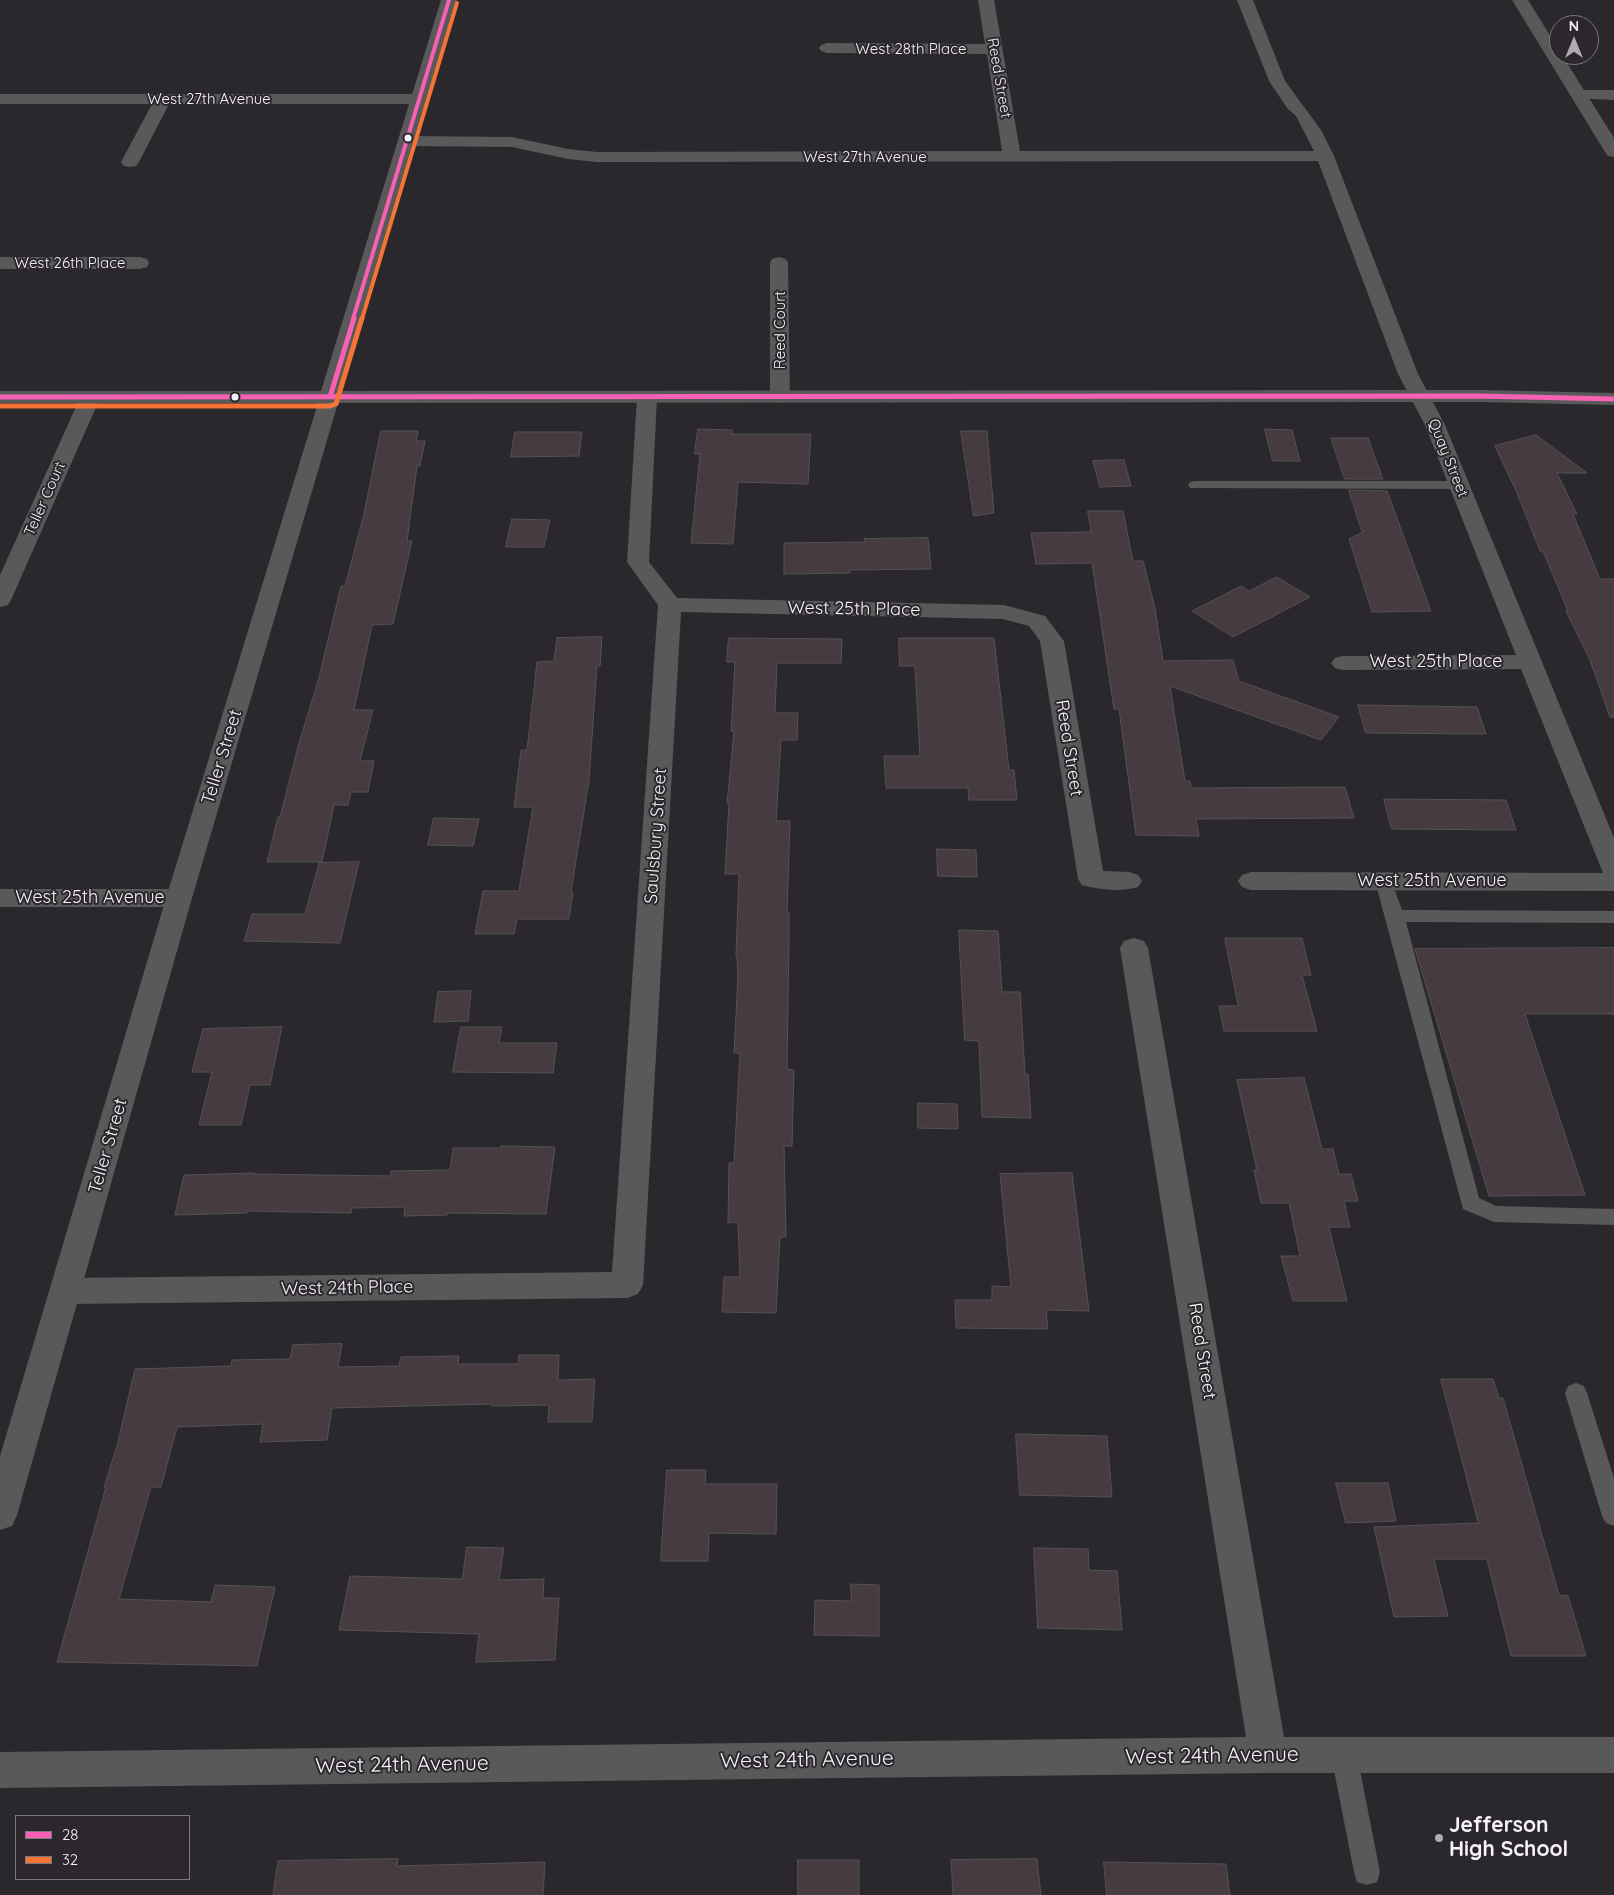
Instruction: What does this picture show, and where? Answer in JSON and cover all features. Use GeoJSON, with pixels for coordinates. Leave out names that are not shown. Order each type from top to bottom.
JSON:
{"type":"FeatureCollection","features":[{"type":"Feature","properties":{"kind":"street","name":"Teller Street"},"geometry":{"type":"LineString","coordinates":[[0,1515],[179,898],[449,0]]}},
{"type":"Feature","properties":{"kind":"street","name":"Reed Street"},"geometry":{"type":"LineString","coordinates":[[986,0],[1012,157]]}},
{"type":"Feature","properties":{"kind":"street","name":"Quay Street"},"geometry":{"type":"LineString","coordinates":[[1245,0],[1277,81],[1292,104],[1302,113],[1313,130],[1325,156],[1408,374],[1435,424],[1614,870]]}},
{"type":"Feature","properties":{"kind":"street"},"geometry":{"type":"LineString","coordinates":[[1520,0],[1614,152]]}},
{"type":"Feature","properties":{"kind":"street","name":"West 28th Place"},"geometry":{"type":"LineString","coordinates":[[827,48],[994,49]]}},
{"type":"Feature","properties":{"kind":"street"},"geometry":{"type":"LineString","coordinates":[[1579,95],[1614,95]]}},
{"type":"Feature","properties":{"kind":"street","name":"West 27th Avenue"},"geometry":{"type":"LineString","coordinates":[[0,99],[419,99]]}},
{"type":"Feature","properties":{"kind":"street"},"geometry":{"type":"LineString","coordinates":[[130,162],[163,99]]}},
{"type":"Feature","properties":{"kind":"street","name":"West 27th Avenue"},"geometry":{"type":"LineString","coordinates":[[406,141],[512,142],[580,156],[597,157],[1325,156]]}},
{"type":"Feature","properties":{"kind":"street","name":"West 26th Place"},"geometry":{"type":"LineString","coordinates":[[3,268],[140,262]]}},
{"type":"Feature","properties":{"kind":"street","name":"Reed Court"},"geometry":{"type":"LineString","coordinates":[[779,263],[780,397]]}},
{"type":"Feature","properties":{"kind":"street"},"geometry":{"type":"LineString","coordinates":[[0,398],[1420,396],[1614,399]]}},
{"type":"Feature","properties":{"kind":"street"},"geometry":{"type":"LineString","coordinates":[[647,397],[638,562],[670,605]]}},
{"type":"Feature","properties":{"kind":"street","name":"Teller Court"},"geometry":{"type":"LineString","coordinates":[[0,600],[90,398]]}},
{"type":"Feature","properties":{"kind":"street","name":"West 25th Place"},"geometry":{"type":"LineString","coordinates":[[670,605],[1004,612],[1037,621]]}},
{"type":"Feature","properties":{"kind":"street","name":"Saulsbury Street"},"geometry":{"type":"LineString","coordinates":[[627,1285],[670,605]]}},
{"type":"Feature","properties":{"kind":"street","name":"Reed Street"},"geometry":{"type":"LineString","coordinates":[[1037,621],[1052,641],[1091,879],[1129,881]]}},
{"type":"Feature","properties":{"kind":"street","name":"West 25th Place"},"geometry":{"type":"LineString","coordinates":[[1343,663],[1530,662]]}},
{"type":"Feature","properties":{"kind":"street","name":"West 25th Avenue"},"geometry":{"type":"LineString","coordinates":[[1251,881],[1614,882]]}},
{"type":"Feature","properties":{"kind":"street","name":"West 25th Avenue"},"geometry":{"type":"LineString","coordinates":[[0,898],[179,898]]}},
{"type":"Feature","properties":{"kind":"street","name":"Reed Street"},"geometry":{"type":"LineString","coordinates":[[1134,948],[1268,1755]]}},
{"type":"Feature","properties":{"kind":"street","name":"West 24th Place"},"geometry":{"type":"LineString","coordinates":[[66,1291],[627,1285]]}},
{"type":"Feature","properties":{"kind":"street","name":"West 24th Avenue"},"geometry":{"type":"LineString","coordinates":[[0,1770],[1268,1755],[1614,1755]]}},
{"type":"Feature","properties":{"kind":"lane"},"geometry":{"type":"LineString","coordinates":[[1195,485],[1459,485]]}},
{"type":"Feature","properties":{"kind":"lane"},"geometry":{"type":"LineString","coordinates":[[1384,880],[1470,1203],[1494,1214],[1614,1217]]}},
{"type":"Feature","properties":{"kind":"lane"},"geometry":{"type":"LineString","coordinates":[[1395,916],[1614,917]]}},
{"type":"Feature","properties":{"kind":"lane"},"geometry":{"type":"LineString","coordinates":[[1576,1393],[1614,1516]]}},
{"type":"Feature","properties":{"kind":"lane"},"geometry":{"type":"LineString","coordinates":[[1344,1755],[1367,1872]]}},
{"type":"Feature","properties":{"kind":"building"},"geometry":{"type":"Polygon","coordinates":[[[698,429],[732,430],[732,434],[811,434],[808,484],[738,482],[733,544],[691,543],[700,454],[695,454],[698,429]]]}},
{"type":"Feature","properties":{"kind":"building"},"geometry":{"type":"Polygon","coordinates":[[[1265,429],[1292,430],[1300,461],[1273,461],[1265,429]]]}},
{"type":"Feature","properties":{"kind":"building"},"geometry":{"type":"Polygon","coordinates":[[[381,431],[418,431],[416,441],[425,441],[420,466],[417,466],[407,541],[412,541],[393,624],[372,625],[354,710],[373,710],[360,761],[374,761],[368,792],[351,792],[348,805],[334,805],[322,862],[267,862],[278,817],[280,817],[299,743],[319,678],[341,586],[345,586],[364,514],[381,431]]]}},
{"type":"Feature","properties":{"kind":"building"},"geometry":{"type":"Polygon","coordinates":[[[961,431],[987,431],[994,513],[974,516],[961,431]]]}},
{"type":"Feature","properties":{"kind":"building"},"geometry":{"type":"Polygon","coordinates":[[[515,432],[582,432],[579,456],[511,457],[515,432]]]}},
{"type":"Feature","properties":{"kind":"building"},"geometry":{"type":"Polygon","coordinates":[[[1536,435],[1587,473],[1557,473],[1577,514],[1573,514],[1600,579],[1614,579],[1614,717],[1610,717],[1590,660],[1566,611],[1568,611],[1543,551],[1540,551],[1517,493],[1495,446],[1536,435]]]}},
{"type":"Feature","properties":{"kind":"building"},"geometry":{"type":"Polygon","coordinates":[[[1331,438],[1368,438],[1383,479],[1345,479],[1331,438]]]}},
{"type":"Feature","properties":{"kind":"building"},"geometry":{"type":"Polygon","coordinates":[[[1124,460],[1131,486],[1100,487],[1093,461],[1124,460]]]}},
{"type":"Feature","properties":{"kind":"building"},"geometry":{"type":"Polygon","coordinates":[[[1349,490],[1387,491],[1431,611],[1372,612],[1349,539],[1365,531],[1362,531],[1349,490]]]}},
{"type":"Feature","properties":{"kind":"building"},"geometry":{"type":"Polygon","coordinates":[[[1088,511],[1123,511],[1133,561],[1143,561],[1155,608],[1163,661],[1233,660],[1239,681],[1339,717],[1321,740],[1170,686],[1185,781],[1190,781],[1191,788],[1345,787],[1354,818],[1196,819],[1199,836],[1136,835],[1119,709],[1114,709],[1092,563],[1036,564],[1031,533],[1091,532],[1088,511]]]}},
{"type":"Feature","properties":{"kind":"building"},"geometry":{"type":"Polygon","coordinates":[[[512,519],[550,520],[544,547],[506,547],[512,519]]]}},
{"type":"Feature","properties":{"kind":"building"},"geometry":{"type":"Polygon","coordinates":[[[928,538],[931,569],[850,570],[850,573],[784,574],[784,543],[865,542],[864,539],[928,538]]]}},
{"type":"Feature","properties":{"kind":"building"},"geometry":{"type":"Polygon","coordinates":[[[1277,577],[1310,597],[1233,637],[1192,611],[1241,586],[1249,591],[1277,577]]]}},
{"type":"Feature","properties":{"kind":"building"},"geometry":{"type":"Polygon","coordinates":[[[602,637],[600,666],[597,666],[589,780],[571,892],[573,892],[569,919],[517,919],[514,934],[475,934],[483,891],[519,891],[533,807],[514,807],[521,750],[527,750],[537,662],[554,661],[557,638],[602,637]]]}},
{"type":"Feature","properties":{"kind":"building"},"geometry":{"type":"Polygon","coordinates":[[[729,638],[842,639],[841,663],[777,663],[775,713],[798,713],[797,740],[781,740],[776,821],[790,821],[787,913],[789,913],[789,939],[787,1069],[794,1070],[792,1146],[784,1146],[786,1237],[780,1237],[776,1313],[722,1312],[724,1277],[740,1277],[738,1222],[728,1223],[729,1163],[734,1163],[740,1053],[734,1053],[738,976],[736,956],[739,874],[725,874],[729,804],[727,804],[734,731],[731,731],[735,662],[727,662],[729,638]]]}},
{"type":"Feature","properties":{"kind":"building"},"geometry":{"type":"Polygon","coordinates":[[[899,638],[994,638],[1009,770],[1014,770],[1017,800],[969,800],[968,788],[886,788],[884,756],[920,756],[915,666],[900,666],[899,638]]]}},
{"type":"Feature","properties":{"kind":"building"},"geometry":{"type":"Polygon","coordinates":[[[1358,705],[1477,707],[1486,734],[1366,733],[1358,705]]]}},
{"type":"Feature","properties":{"kind":"building"},"geometry":{"type":"Polygon","coordinates":[[[1384,799],[1506,800],[1516,830],[1392,829],[1384,799]]]}},
{"type":"Feature","properties":{"kind":"building"},"geometry":{"type":"Polygon","coordinates":[[[434,818],[479,819],[473,846],[428,845],[434,818]]]}},
{"type":"Feature","properties":{"kind":"building"},"geometry":{"type":"Polygon","coordinates":[[[937,849],[976,850],[977,877],[938,876],[937,849]]]}},
{"type":"Feature","properties":{"kind":"building"},"geometry":{"type":"Polygon","coordinates":[[[359,862],[340,943],[244,941],[252,914],[305,914],[319,863],[359,862]]]}},
{"type":"Feature","properties":{"kind":"building"},"geometry":{"type":"Polygon","coordinates":[[[959,930],[998,931],[1002,992],[1020,992],[1025,1074],[1028,1074],[1031,1118],[982,1117],[979,1041],[965,1040],[959,930]]]}},
{"type":"Feature","properties":{"kind":"building"},"geometry":{"type":"Polygon","coordinates":[[[1225,938],[1302,938],[1311,975],[1302,975],[1317,1031],[1224,1031],[1219,1006],[1238,1006],[1225,938]]]}},
{"type":"Feature","properties":{"kind":"building"},"geometry":{"type":"Polygon","coordinates":[[[1614,948],[1614,1014],[1525,1014],[1585,1195],[1489,1196],[1415,949],[1614,948]]]}},
{"type":"Feature","properties":{"kind":"building"},"geometry":{"type":"Polygon","coordinates":[[[471,991],[468,1021],[434,1022],[438,992],[471,991]]]}},
{"type":"Feature","properties":{"kind":"building"},"geometry":{"type":"Polygon","coordinates":[[[282,1027],[270,1085],[250,1085],[241,1125],[199,1125],[212,1072],[192,1072],[203,1029],[282,1027]]]}},
{"type":"Feature","properties":{"kind":"building"},"geometry":{"type":"Polygon","coordinates":[[[461,1027],[502,1027],[499,1043],[557,1043],[553,1073],[453,1072],[461,1027]]]}},
{"type":"Feature","properties":{"kind":"building"},"geometry":{"type":"Polygon","coordinates":[[[1304,1078],[1322,1149],[1333,1149],[1339,1174],[1351,1174],[1358,1201],[1344,1201],[1350,1227],[1329,1227],[1347,1301],[1293,1301],[1281,1256],[1300,1256],[1289,1203],[1261,1203],[1254,1170],[1257,1170],[1237,1080],[1304,1078]]]}},
{"type":"Feature","properties":{"kind":"building"},"geometry":{"type":"Polygon","coordinates":[[[918,1103],[957,1104],[958,1129],[918,1128],[918,1103]]]}},
{"type":"Feature","properties":{"kind":"building"},"geometry":{"type":"Polygon","coordinates":[[[501,1146],[555,1147],[546,1214],[448,1213],[447,1215],[404,1216],[405,1207],[352,1208],[351,1213],[247,1211],[247,1213],[175,1215],[184,1175],[254,1173],[390,1176],[391,1171],[450,1170],[453,1148],[501,1148],[501,1146]]]}},
{"type":"Feature","properties":{"kind":"building"},"geometry":{"type":"Polygon","coordinates":[[[1072,1173],[1089,1311],[1046,1310],[1048,1329],[956,1328],[955,1300],[992,1300],[992,1286],[1011,1287],[1000,1174],[1072,1173]]]}},
{"type":"Feature","properties":{"kind":"building"},"geometry":{"type":"Polygon","coordinates":[[[342,1344],[338,1367],[399,1366],[401,1357],[459,1356],[458,1364],[518,1364],[519,1355],[559,1355],[558,1380],[595,1379],[592,1422],[548,1422],[549,1405],[492,1406],[492,1404],[332,1408],[327,1440],[260,1442],[263,1424],[177,1427],[161,1487],[151,1487],[119,1599],[211,1602],[215,1585],[275,1587],[257,1666],[57,1662],[106,1487],[104,1487],[117,1446],[135,1369],[231,1366],[232,1360],[290,1359],[293,1345],[342,1344]]]}},
{"type":"Feature","properties":{"kind":"building"},"geometry":{"type":"Polygon","coordinates":[[[1441,1379],[1493,1379],[1499,1398],[1503,1398],[1559,1595],[1568,1596],[1586,1656],[1511,1656],[1487,1559],[1434,1559],[1448,1616],[1394,1617],[1374,1527],[1478,1523],[1441,1379]]]}},
{"type":"Feature","properties":{"kind":"building"},"geometry":{"type":"Polygon","coordinates":[[[1016,1434],[1107,1436],[1112,1497],[1020,1495],[1016,1434]]]}},
{"type":"Feature","properties":{"kind":"building"},"geometry":{"type":"Polygon","coordinates":[[[667,1470],[706,1470],[705,1484],[777,1484],[776,1534],[709,1533],[708,1561],[661,1561],[667,1470]]]}},
{"type":"Feature","properties":{"kind":"building"},"geometry":{"type":"Polygon","coordinates":[[[1336,1483],[1388,1483],[1396,1521],[1346,1523],[1336,1483]]]}},
{"type":"Feature","properties":{"kind":"building"},"geometry":{"type":"Polygon","coordinates":[[[467,1547],[504,1548],[499,1580],[544,1579],[543,1598],[559,1598],[555,1660],[476,1662],[479,1634],[339,1630],[350,1576],[462,1579],[467,1547]]]}},
{"type":"Feature","properties":{"kind":"building"},"geometry":{"type":"Polygon","coordinates":[[[1034,1548],[1088,1549],[1089,1570],[1117,1571],[1122,1630],[1038,1628],[1034,1548]]]}},
{"type":"Feature","properties":{"kind":"building"},"geometry":{"type":"Polygon","coordinates":[[[851,1584],[879,1585],[879,1636],[814,1635],[815,1600],[851,1601],[851,1584]]]}},
{"type":"Feature","properties":{"kind":"building"},"geometry":{"type":"Polygon","coordinates":[[[398,1859],[397,1866],[545,1862],[543,1895],[273,1895],[278,1861],[398,1859]]]}},
{"type":"Feature","properties":{"kind":"building"},"geometry":{"type":"Polygon","coordinates":[[[1037,1859],[1041,1895],[953,1895],[951,1860],[1037,1859]]]}},
{"type":"Feature","properties":{"kind":"building"},"geometry":{"type":"Polygon","coordinates":[[[798,1860],[859,1860],[859,1895],[798,1895],[798,1860]]]}},
{"type":"Feature","properties":{"kind":"building"},"geometry":{"type":"Polygon","coordinates":[[[1104,1862],[1226,1864],[1230,1895],[1107,1895],[1104,1862]]]}},
{"type":"Feature","properties":{"kind":"transit line","name":"28"},"geometry":{"type":"LineString","coordinates":[[330,397],[449,0]]}},
{"type":"Feature","properties":{"kind":"transit line","name":"32"},"geometry":{"type":"LineString","coordinates":[[0,406],[330,406],[336,404],[457,3]]}},
{"type":"Feature","properties":{"kind":"transit line","name":"28"},"geometry":{"type":"LineString","coordinates":[[0,397],[1480,396],[1614,399]]}},
{"type":"Feature","properties":{"kind":"place","name":"Jefferson High School"},"geometry":{"type":"Point","coordinates":[1439,1838]}}]}
